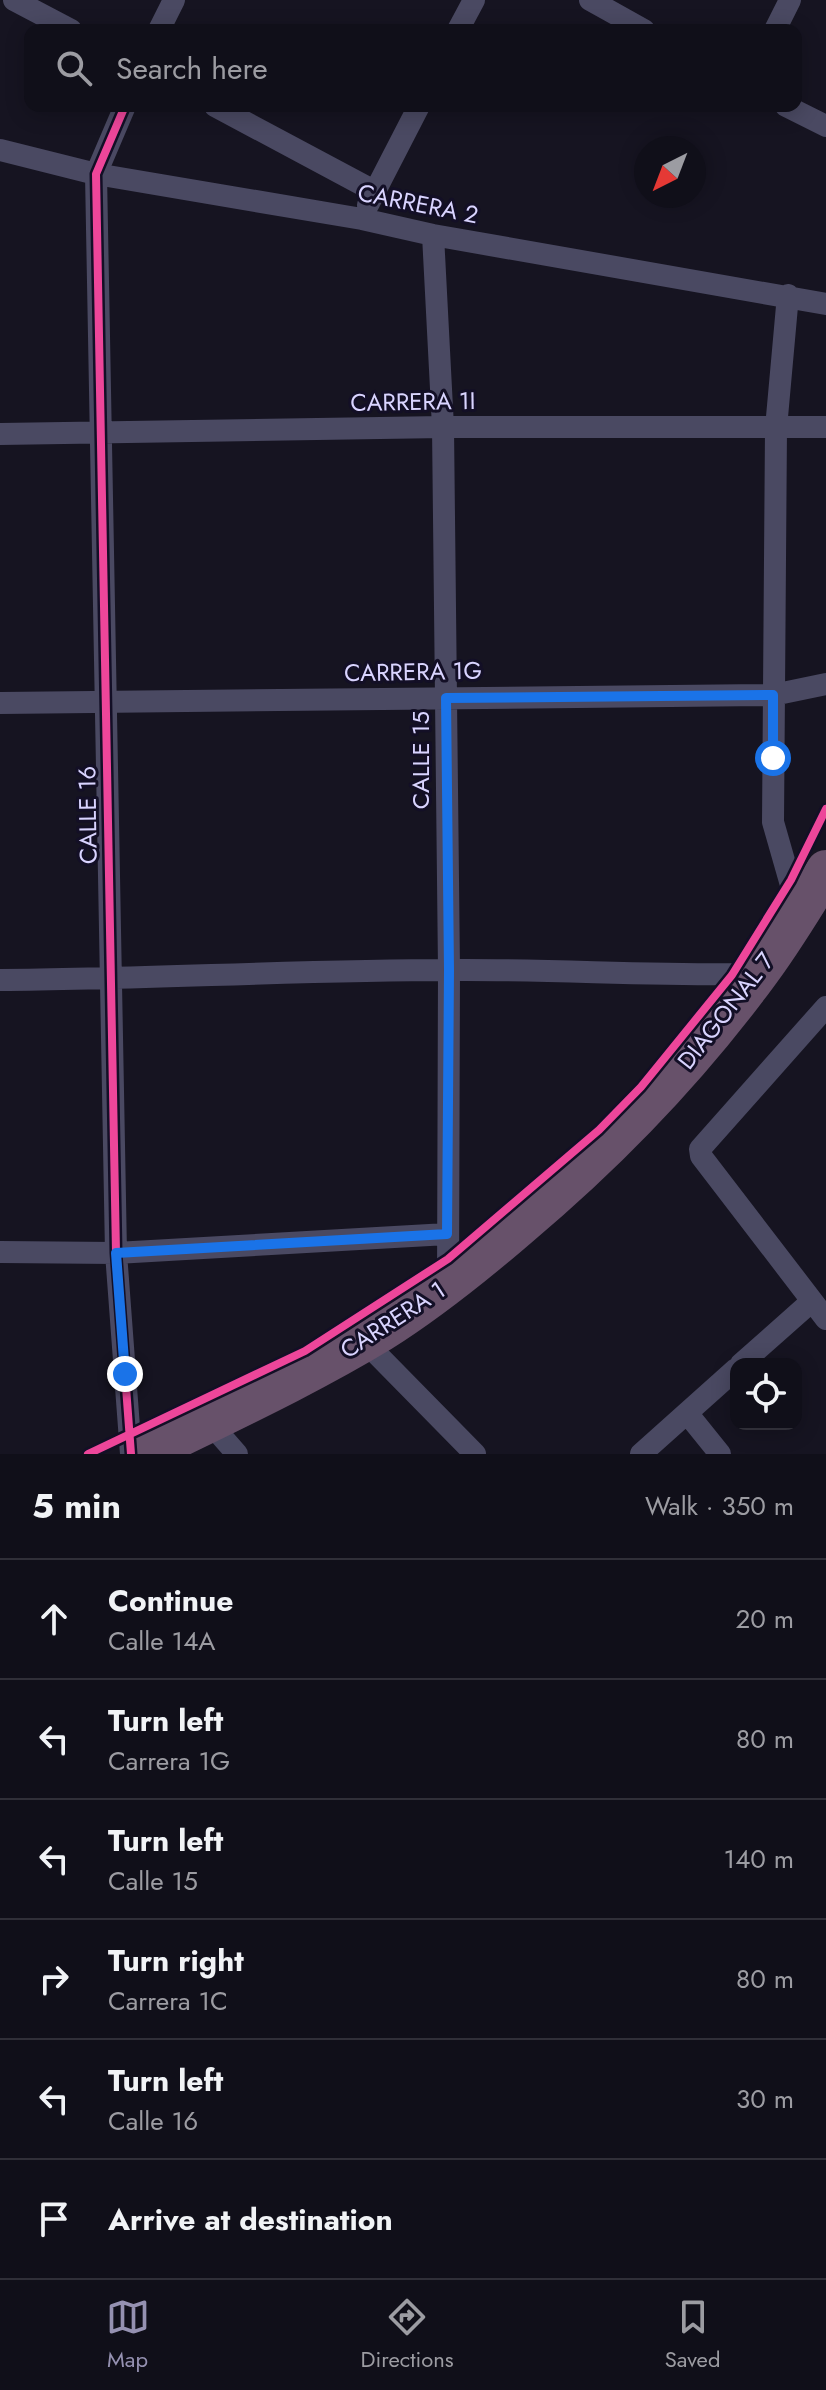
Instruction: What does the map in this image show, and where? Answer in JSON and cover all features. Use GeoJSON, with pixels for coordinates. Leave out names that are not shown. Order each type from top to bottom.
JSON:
{"type":"FeatureCollection","features":[{"type":"Feature","properties":{"kind":"highway","name":"DIAGONAL 7"},"geometry":{"type":"LineString","coordinates":[[613,1142],[656,1099],[715,1030],[758,974],[826,870]]}},
{"type":"Feature","properties":{"kind":"highway","name":"CARRERA 1"},"geometry":{"type":"LineString","coordinates":[[145,1454],[316,1369],[448,1285],[551,1200],[613,1142]]}},
{"type":"Feature","properties":{"kind":"street"},"geometry":{"type":"LineString","coordinates":[[14,0],[60,24]]}},
{"type":"Feature","properties":{"kind":"street"},"geometry":{"type":"LineString","coordinates":[[162,24],[174,0]]}},
{"type":"Feature","properties":{"kind":"street"},"geometry":{"type":"LineString","coordinates":[[461,24],[474,0]]}},
{"type":"Feature","properties":{"kind":"street"},"geometry":{"type":"LineString","coordinates":[[590,0],[633,24]]}},
{"type":"Feature","properties":{"kind":"street"},"geometry":{"type":"LineString","coordinates":[[778,24],[790,0]]}},
{"type":"Feature","properties":{"kind":"street"},"geometry":{"type":"LineString","coordinates":[[96,174],[122,112]]}},
{"type":"Feature","properties":{"kind":"street"},"geometry":{"type":"LineString","coordinates":[[226,112],[374,191]]}},
{"type":"Feature","properties":{"kind":"street"},"geometry":{"type":"LineString","coordinates":[[362,219],[416,112]]}},
{"type":"Feature","properties":{"kind":"street"},"geometry":{"type":"LineString","coordinates":[[798,112],[826,126]]}},
{"type":"Feature","properties":{"kind":"street","name":"CARRERA 2"},"geometry":{"type":"LineString","coordinates":[[0,150],[96,174],[826,304]]}},
{"type":"Feature","properties":{"kind":"street","name":"CALLE 16"},"geometry":{"type":"LineString","coordinates":[[96,174],[116,1253],[131,1454]]}},
{"type":"Feature","properties":{"kind":"street","name":"CALLE 15"},"geometry":{"type":"LineString","coordinates":[[433,235],[443,427],[449,970],[448,1285]]}},
{"type":"Feature","properties":{"kind":"street"},"geometry":{"type":"LineString","coordinates":[[788,295],[776,428],[773,822],[799,913]]}},
{"type":"Feature","properties":{"kind":"street","name":"CARRERA 1I"},"geometry":{"type":"LineString","coordinates":[[0,434],[443,427],[826,427]]}},
{"type":"Feature","properties":{"kind":"street","name":"CARRERA 1G"},"geometry":{"type":"LineString","coordinates":[[0,703],[773,695],[826,684]]}},
{"type":"Feature","properties":{"kind":"street"},"geometry":{"type":"LineString","coordinates":[[0,980],[111,980],[449,970],[758,974]]}},
{"type":"Feature","properties":{"kind":"street"},"geometry":{"type":"LineString","coordinates":[[826,1007],[700,1149],[701,1156],[826,1319]]}},
{"type":"Feature","properties":{"kind":"street"},"geometry":{"type":"LineString","coordinates":[[0,1252],[116,1253],[447,1234]]}},
{"type":"Feature","properties":{"kind":"street"},"geometry":{"type":"LineString","coordinates":[[748,1358],[812,1301]]}},
{"type":"Feature","properties":{"kind":"street"},"geometry":{"type":"LineString","coordinates":[[364,1341],[475,1454]]}},
{"type":"Feature","properties":{"kind":"street"},"geometry":{"type":"LineString","coordinates":[[641,1454],[730,1374]]}},
{"type":"Feature","properties":{"kind":"street"},"geometry":{"type":"LineString","coordinates":[[687,1413],[720,1454]]}},
{"type":"Feature","properties":{"kind":"street"},"geometry":{"type":"LineString","coordinates":[[209,1422],[237,1454]]}},
{"type":"Feature","properties":{"kind":"cycle path"},"geometry":{"type":"LineString","coordinates":[[122,112],[96,174],[116,1253],[131,1454]]}},
{"type":"Feature","properties":{"kind":"cycle path"},"geometry":{"type":"LineString","coordinates":[[88,1454],[305,1351],[448,1259],[599,1130],[641,1087],[732,975],[791,880],[826,809]]}},
{"type":"Feature","properties":{"kind":"route"},"geometry":{"type":"LineString","coordinates":[[125,1374],[116,1253],[447,1234],[449,970],[446,698],[773,695],[773,758]]}}]}
